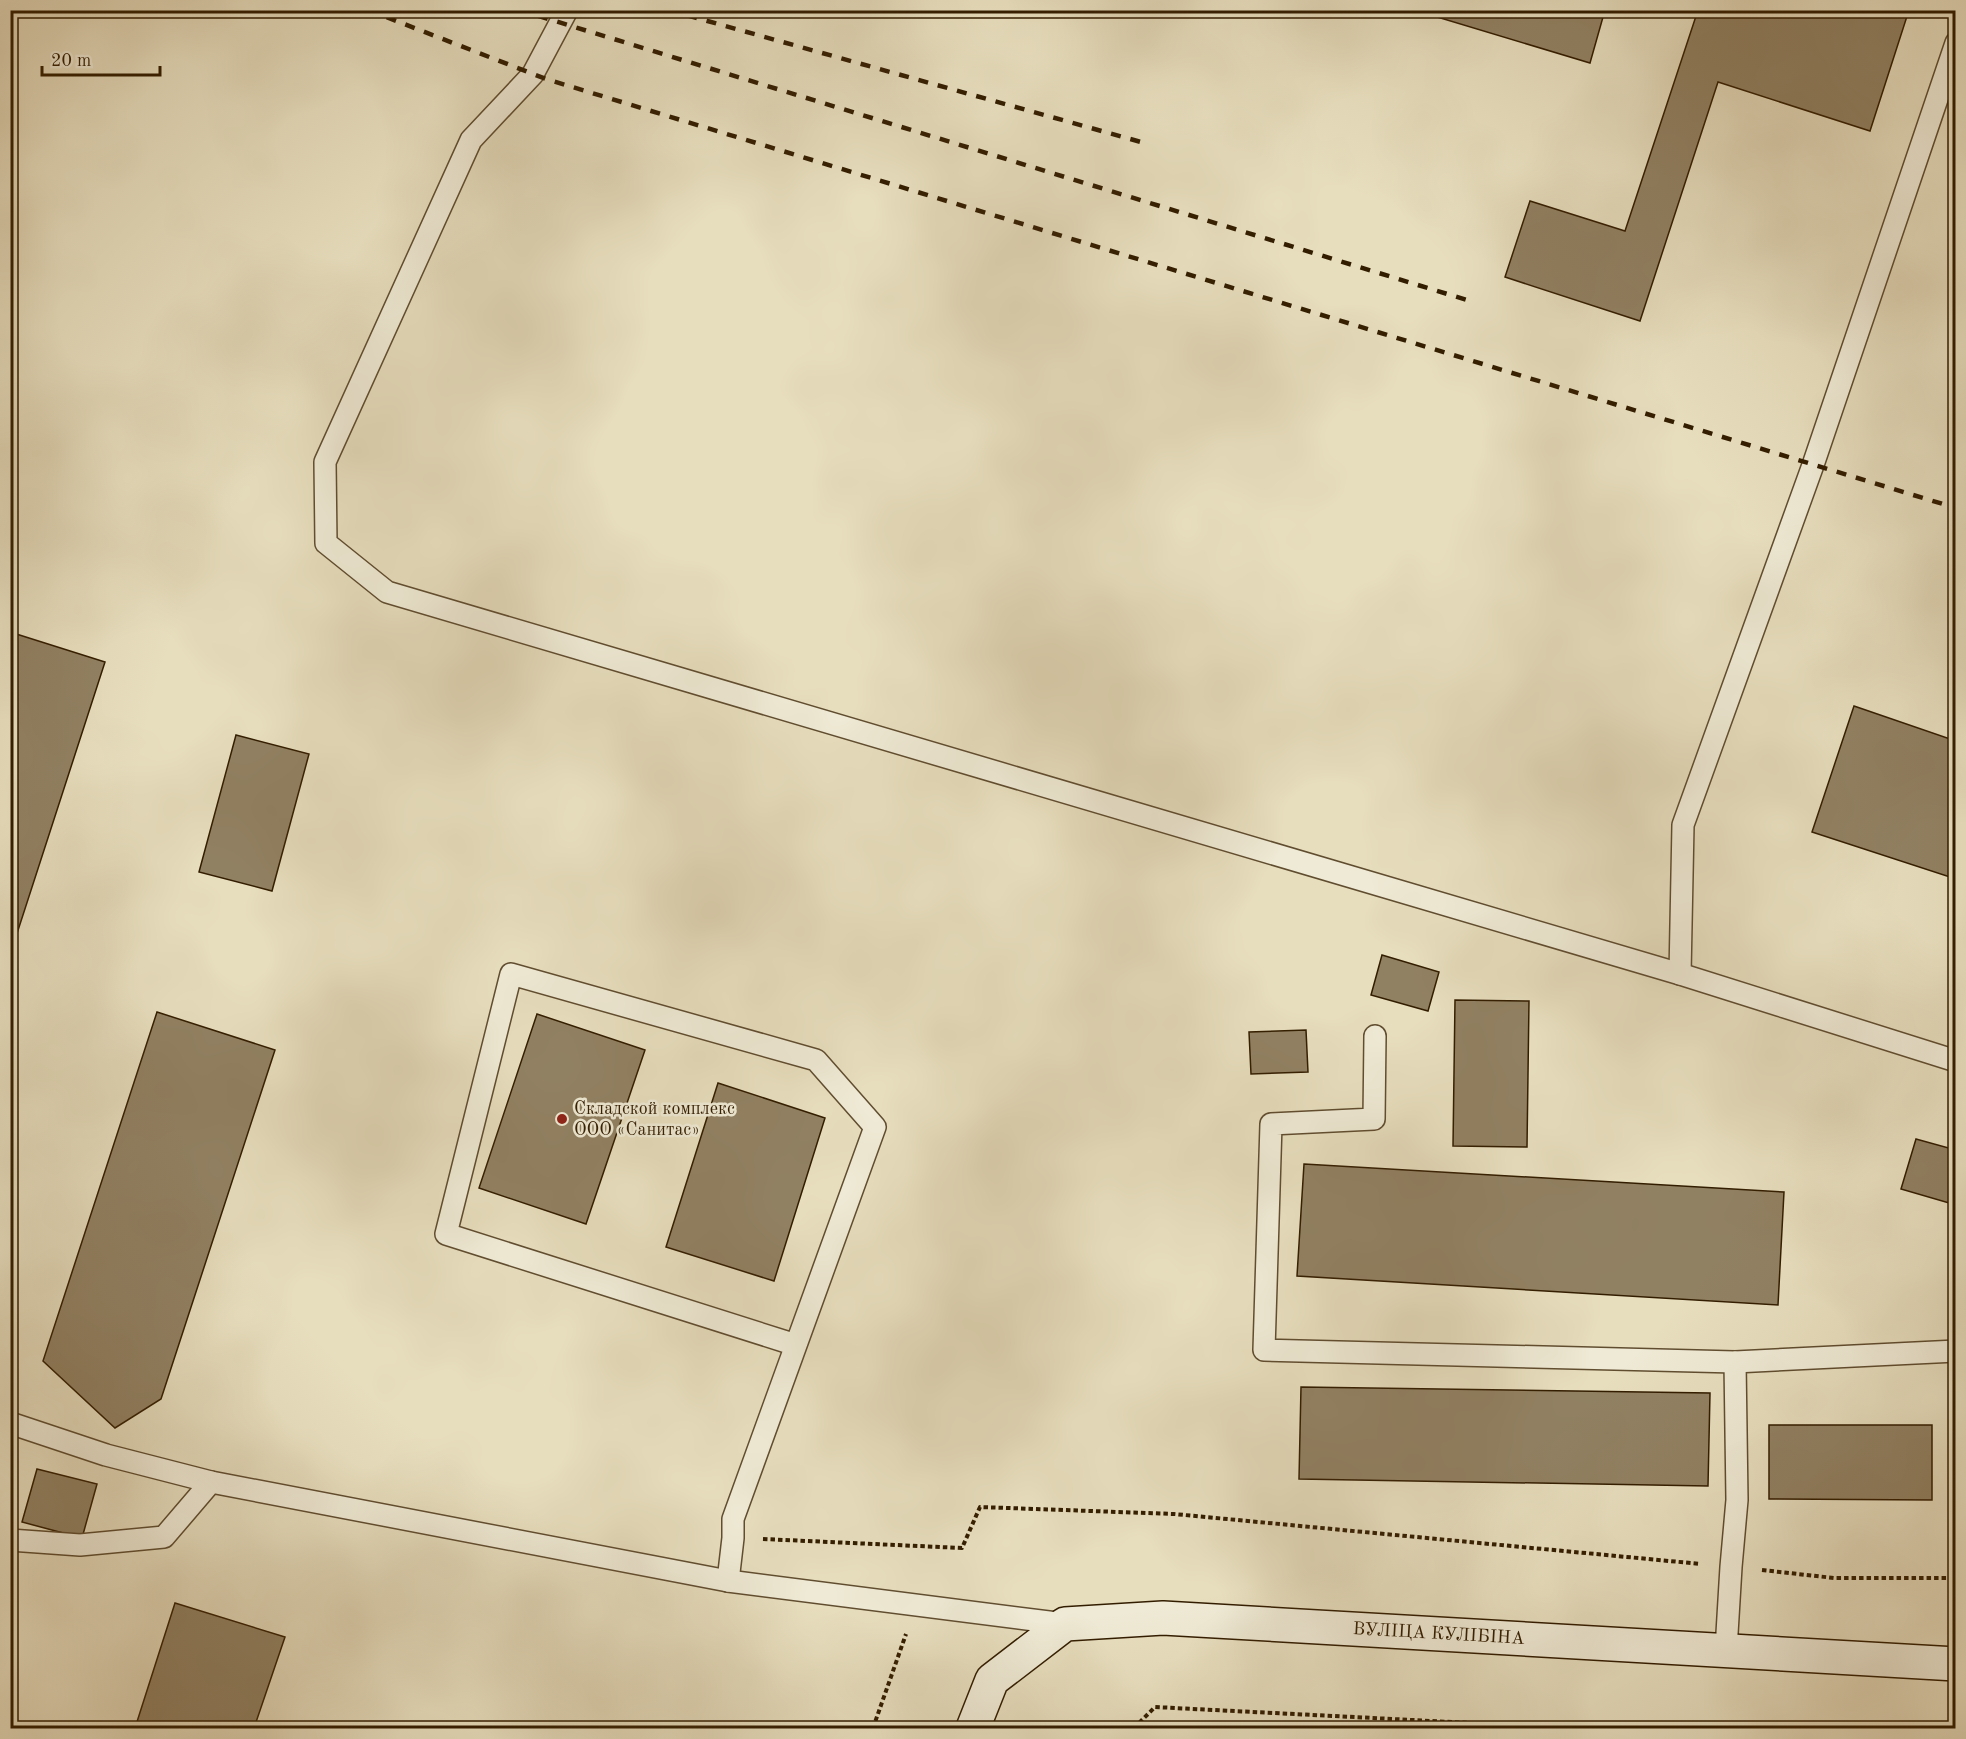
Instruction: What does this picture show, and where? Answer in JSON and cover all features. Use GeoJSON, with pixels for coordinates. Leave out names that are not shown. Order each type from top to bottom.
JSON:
{"type":"FeatureCollection","features":[{"type":"Feature","properties":{"kind":"main road","name":"ВУЛІЦА КУЛІБІНА"},"geometry":{"type":"LineString","coordinates":[[1065,1624],[1163,1618],[1956,1664]]}},
{"type":"Feature","properties":{"kind":"main road"},"geometry":{"type":"LineString","coordinates":[[973,1728],[992,1680],[1065,1624]]}},
{"type":"Feature","properties":{"kind":"lane"},"geometry":{"type":"LineString","coordinates":[[567,10],[533,74],[471,140],[325,462],[326,543],[387,592],[1680,974],[1956,1061]]}},
{"type":"Feature","properties":{"kind":"lane"},"geometry":{"type":"LineString","coordinates":[[1680,974],[1683,825],[1813,465],[1956,43]]}},
{"type":"Feature","properties":{"kind":"lane"},"geometry":{"type":"LineString","coordinates":[[728,1581],[734,1538],[733,1519],[875,1127],[816,1060],[511,974],[446,1234],[796,1345]]}},
{"type":"Feature","properties":{"kind":"lane"},"geometry":{"type":"LineString","coordinates":[[1375,1036],[1374,1119],[1271,1125],[1264,1350],[1735,1362],[1956,1351]]}},
{"type":"Feature","properties":{"kind":"lane"},"geometry":{"type":"LineString","coordinates":[[1726,1650],[1737,1500],[1735,1362]]}},
{"type":"Feature","properties":{"kind":"lane"},"geometry":{"type":"LineString","coordinates":[[10,1423],[106,1455],[211,1482],[728,1581],[1065,1624]]}},
{"type":"Feature","properties":{"kind":"lane"},"geometry":{"type":"LineString","coordinates":[[10,1540],[80,1545],[164,1537],[211,1482]]}},
{"type":"Feature","properties":{"kind":"path"},"geometry":{"type":"LineString","coordinates":[[734,1538],[962,1548],[980,1507],[1174,1514],[1834,1578],[1956,1578]]}},
{"type":"Feature","properties":{"kind":"path"},"geometry":{"type":"LineString","coordinates":[[873,1728],[916,1605]]}},
{"type":"Feature","properties":{"kind":"path"},"geometry":{"type":"LineString","coordinates":[[1134,1728],[1155,1707],[1511,1725],[1823,1723],[1881,1728]]}},
{"type":"Feature","properties":{"kind":"building"},"geometry":{"type":"Polygon","coordinates":[[[1414,10],[1605,10],[1590,63],[1414,10]]]}},
{"type":"Feature","properties":{"kind":"building"},"geometry":{"type":"Polygon","coordinates":[[[1698,10],[1909,10],[1870,131],[1718,82],[1640,321],[1505,277],[1530,201],[1625,231],[1698,10]]]}},
{"type":"Feature","properties":{"kind":"building"},"geometry":{"type":"Polygon","coordinates":[[[10,632],[105,662],[10,955],[10,632]]]}},
{"type":"Feature","properties":{"kind":"building"},"geometry":{"type":"Polygon","coordinates":[[[1854,706],[1956,741],[1956,879],[1812,832],[1854,706]]]}},
{"type":"Feature","properties":{"kind":"building"},"geometry":{"type":"Polygon","coordinates":[[[236,735],[309,754],[272,891],[199,872],[236,735]]]}},
{"type":"Feature","properties":{"kind":"building"},"geometry":{"type":"Polygon","coordinates":[[[1382,955],[1439,972],[1428,1011],[1371,995],[1382,955]]]}},
{"type":"Feature","properties":{"kind":"building"},"geometry":{"type":"Polygon","coordinates":[[[1455,1000],[1529,1001],[1527,1147],[1453,1146],[1455,1000]]]}},
{"type":"Feature","properties":{"kind":"building"},"geometry":{"type":"Polygon","coordinates":[[[157,1012],[275,1050],[161,1399],[115,1428],[43,1361],[157,1012]]]}},
{"type":"Feature","properties":{"kind":"building","name":"Складской комплекс ООО «Санитас»"},"geometry":{"type":"Polygon","coordinates":[[[537,1014],[645,1050],[586,1224],[479,1188],[537,1014]]]}},
{"type":"Feature","properties":{"kind":"building"},"geometry":{"type":"Polygon","coordinates":[[[1306,1030],[1308,1072],[1251,1074],[1249,1032],[1306,1030]]]}},
{"type":"Feature","properties":{"kind":"building"},"geometry":{"type":"Polygon","coordinates":[[[718,1083],[825,1118],[774,1281],[666,1247],[718,1083]]]}},
{"type":"Feature","properties":{"kind":"building"},"geometry":{"type":"Polygon","coordinates":[[[1916,1139],[1956,1150],[1956,1205],[1901,1189],[1916,1139]]]}},
{"type":"Feature","properties":{"kind":"building"},"geometry":{"type":"Polygon","coordinates":[[[1304,1164],[1784,1192],[1778,1305],[1297,1276],[1304,1164]]]}},
{"type":"Feature","properties":{"kind":"building"},"geometry":{"type":"Polygon","coordinates":[[[1301,1387],[1710,1393],[1708,1486],[1299,1479],[1301,1387]]]}},
{"type":"Feature","properties":{"kind":"building"},"geometry":{"type":"Polygon","coordinates":[[[1769,1425],[1932,1425],[1932,1500],[1769,1499],[1769,1425]]]}},
{"type":"Feature","properties":{"kind":"building"},"geometry":{"type":"Polygon","coordinates":[[[37,1469],[97,1484],[82,1538],[22,1522],[37,1469]]]}},
{"type":"Feature","properties":{"kind":"building"},"geometry":{"type":"Polygon","coordinates":[[[175,1603],[285,1637],[254,1728],[135,1728],[175,1603]]]}},
{"type":"Feature","properties":{"kind":"railway"},"geometry":{"type":"LineString","coordinates":[[368,10],[546,79],[1956,508]]}},
{"type":"Feature","properties":{"kind":"railway"},"geometry":{"type":"LineString","coordinates":[[519,10],[1467,300]]}},
{"type":"Feature","properties":{"kind":"railway"},"geometry":{"type":"LineString","coordinates":[[668,10],[1141,142]]}},
{"type":"Feature","properties":{"kind":"place","name":"Складской комплекс ООО «Санитас»"},"geometry":{"type":"Point","coordinates":[562,1119]}}]}
